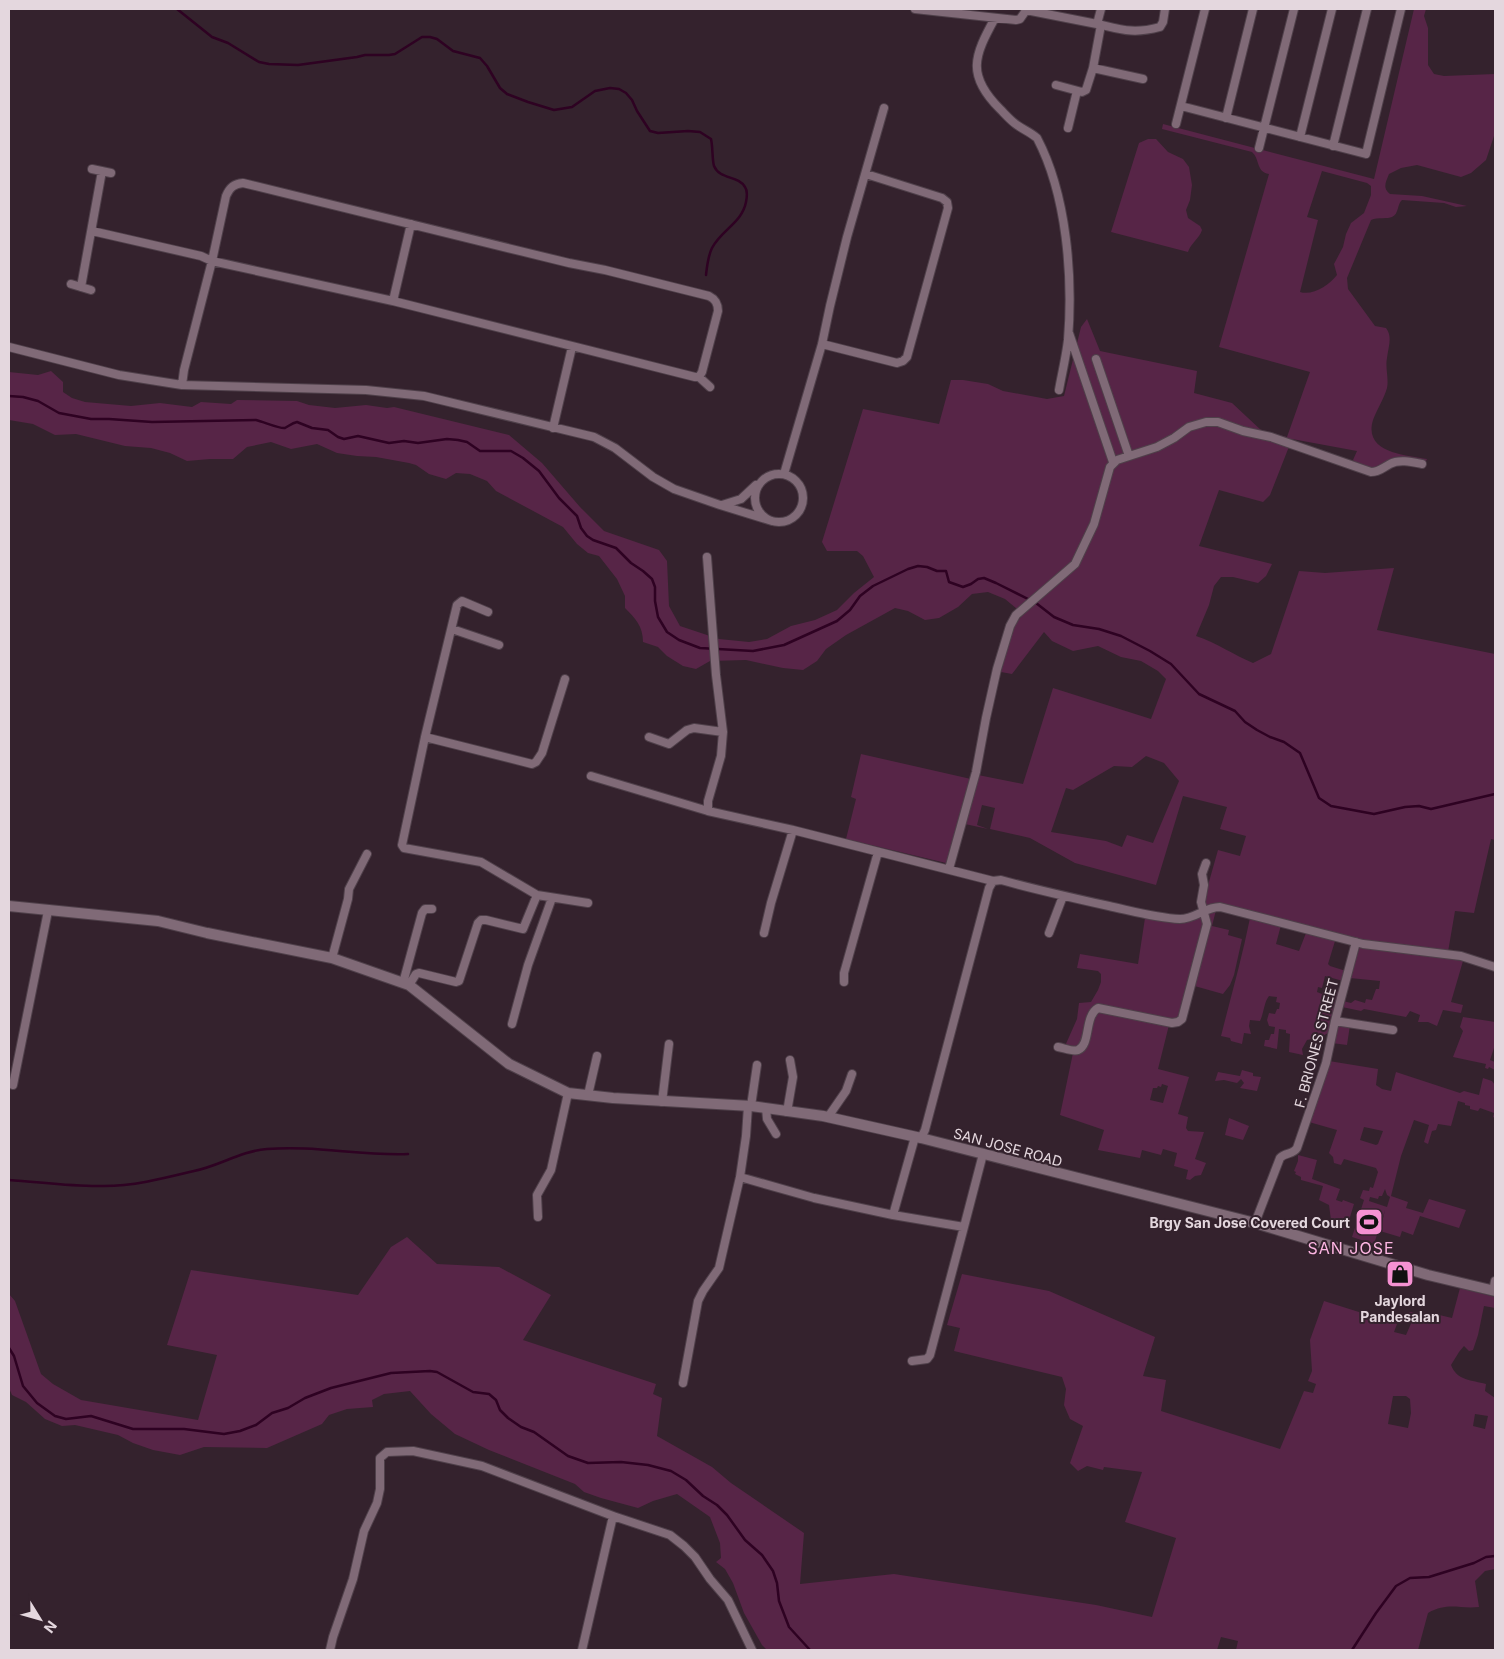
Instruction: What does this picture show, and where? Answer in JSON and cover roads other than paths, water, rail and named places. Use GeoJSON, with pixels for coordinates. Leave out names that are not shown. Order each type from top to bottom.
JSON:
{"type":"FeatureCollection","features":[{"type":"Feature","properties":{"kind":"street"},"geometry":{"type":"LineString","coordinates":[[915,9],[1016,20],[1020,19],[1026,9],[1128,32],[1160,27],[1165,9]]}},
{"type":"Feature","properties":{"kind":"street"},"geometry":{"type":"LineString","coordinates":[[1056,85],[1082,92],[1086,90],[1093,68],[1101,9]]}},
{"type":"Feature","properties":{"kind":"street"},"geometry":{"type":"LineString","coordinates":[[1176,124],[1204,9]]}},
{"type":"Feature","properties":{"kind":"street"},"geometry":{"type":"LineString","coordinates":[[1226,118],[1253,9]]}},
{"type":"Feature","properties":{"kind":"street"},"geometry":{"type":"LineString","coordinates":[[1259,148],[1294,9]]}},
{"type":"Feature","properties":{"kind":"street"},"geometry":{"type":"LineString","coordinates":[[1300,137],[1332,9]]}},
{"type":"Feature","properties":{"kind":"street"},"geometry":{"type":"LineString","coordinates":[[1333,146],[1367,9]]}},
{"type":"Feature","properties":{"kind":"street"},"geometry":{"type":"LineString","coordinates":[[1181,106],[1366,154],[1401,9]]}},
{"type":"Feature","properties":{"kind":"street"},"geometry":{"type":"LineString","coordinates":[[995,18],[981,45],[976,71],[980,82],[991,99],[1017,125],[1031,132],[1037,138],[1061,204],[1069,274],[1068,341],[1059,390]]}},
{"type":"Feature","properties":{"kind":"street"},"geometry":{"type":"LineString","coordinates":[[1093,68],[1143,79]]}},
{"type":"Feature","properties":{"kind":"street"},"geometry":{"type":"LineString","coordinates":[[1068,128],[1077,91]]}},
{"type":"Feature","properties":{"kind":"street"},"geometry":{"type":"LineString","coordinates":[[784,474],[822,344],[830,306],[884,108]]}},
{"type":"Feature","properties":{"kind":"street"},"geometry":{"type":"LineString","coordinates":[[92,169],[111,173]]}},
{"type":"Feature","properties":{"kind":"street"},"geometry":{"type":"LineString","coordinates":[[81,287],[102,171]]}},
{"type":"Feature","properties":{"kind":"street"},"geometry":{"type":"LineString","coordinates":[[822,344],[897,363],[904,361],[907,357],[948,208],[947,202],[942,198],[866,174]]}},
{"type":"Feature","properties":{"kind":"street"},"geometry":{"type":"LineString","coordinates":[[182,385],[226,196],[235,184],[243,183],[709,296],[718,304],[718,311],[704,367],[699,377]]}},
{"type":"Feature","properties":{"kind":"street"},"geometry":{"type":"LineString","coordinates":[[393,301],[411,224]]}},
{"type":"Feature","properties":{"kind":"street"},"geometry":{"type":"LineString","coordinates":[[92,231],[201,256],[212,261],[393,301],[699,377],[710,387]]}},
{"type":"Feature","properties":{"kind":"street"},"geometry":{"type":"LineString","coordinates":[[71,284],[91,290]]}},
{"type":"Feature","properties":{"kind":"street"},"geometry":{"type":"LineString","coordinates":[[1068,328],[1113,462]]}},
{"type":"Feature","properties":{"kind":"street"},"geometry":{"type":"LineString","coordinates":[[553,428],[572,346]]}},
{"type":"Feature","properties":{"kind":"street"},"geometry":{"type":"LineString","coordinates":[[9,347],[118,375],[182,385],[366,390],[424,396],[594,438],[615,448],[653,477],[674,489],[720,506],[772,521],[787,521],[799,512],[803,505],[803,490],[794,477],[784,474],[772,474],[741,499],[720,506]]}},
{"type":"Feature","properties":{"kind":"street"},"geometry":{"type":"LineString","coordinates":[[1096,359],[1129,456]]}},
{"type":"Feature","properties":{"kind":"street"},"geometry":{"type":"LineString","coordinates":[[949,869],[976,772],[997,669],[1010,626],[1021,610],[1075,564],[1094,524],[1113,462],[1157,447],[1189,427],[1206,422],[1218,422],[1243,431],[1271,437],[1371,472],[1378,472],[1396,462],[1422,464]]}},
{"type":"Feature","properties":{"kind":"street"},"geometry":{"type":"LineString","coordinates":[[760,482],[755,496],[756,504],[764,517],[772,521]]}},
{"type":"Feature","properties":{"kind":"street"},"geometry":{"type":"LineString","coordinates":[[707,557],[716,675],[723,732],[723,745],[708,802],[708,811]]}},
{"type":"Feature","properties":{"kind":"street"},"geometry":{"type":"LineString","coordinates":[[488,612],[462,601],[459,602],[402,845],[404,848],[481,862],[537,896],[588,904]]}},
{"type":"Feature","properties":{"kind":"street"},"geometry":{"type":"LineString","coordinates":[[452,629],[499,645]]}},
{"type":"Feature","properties":{"kind":"street"},"geometry":{"type":"LineString","coordinates":[[426,737],[532,764],[536,762],[542,753],[565,680]]}},
{"type":"Feature","properties":{"kind":"street"},"geometry":{"type":"LineString","coordinates":[[649,737],[669,744],[687,730],[694,728],[723,732]]}},
{"type":"Feature","properties":{"kind":"street"},"geometry":{"type":"LineString","coordinates":[[591,776],[708,811],[793,830],[993,881],[1001,880],[1144,914],[1178,919],[1190,917],[1203,910],[1223,908],[1356,942],[1461,956],[1495,967]]}},
{"type":"Feature","properties":{"kind":"street"},"geometry":{"type":"LineString","coordinates":[[764,934],[771,903],[793,830]]}},
{"type":"Feature","properties":{"kind":"street"},"geometry":{"type":"LineString","coordinates":[[844,982],[844,972],[878,852]]}},
{"type":"Feature","properties":{"kind":"street"},"geometry":{"type":"LineString","coordinates":[[332,958],[348,900],[349,889],[367,854]]}},
{"type":"Feature","properties":{"kind":"street"},"geometry":{"type":"LineString","coordinates":[[1058,1047],[1074,1050],[1080,1049],[1084,1043],[1091,1014],[1098,1008],[1172,1023],[1180,1021],[1206,927],[1206,918],[1201,902],[1204,885],[1202,874],[1206,863]]}},
{"type":"Feature","properties":{"kind":"street"},"geometry":{"type":"LineString","coordinates":[[893,1215],[918,1138],[925,1130],[989,888],[993,881]]}},
{"type":"Feature","properties":{"kind":"street"},"geometry":{"type":"LineString","coordinates":[[406,984],[419,973],[458,981],[478,923],[481,920],[486,920],[523,929],[537,896]]}},
{"type":"Feature","properties":{"kind":"street"},"geometry":{"type":"LineString","coordinates":[[1049,933],[1063,896]]}},
{"type":"Feature","properties":{"kind":"street"},"geometry":{"type":"LineString","coordinates":[[512,1024],[528,965],[552,898]]}},
{"type":"Feature","properties":{"kind":"street","name":"SAN JOSE ROAD"},"geometry":{"type":"LineString","coordinates":[[9,906],[158,921],[207,933],[332,958],[406,984],[509,1064],[568,1093],[662,1102],[750,1106],[828,1117],[1255,1223],[1438,1277],[1494,1288]]}},
{"type":"Feature","properties":{"kind":"street"},"geometry":{"type":"LineString","coordinates":[[406,984],[422,914],[425,909],[432,909]]}},
{"type":"Feature","properties":{"kind":"street"},"geometry":{"type":"LineString","coordinates":[[12,1085],[48,911]]}},
{"type":"Feature","properties":{"kind":"street","name":"F. BRIONES STREET"},"geometry":{"type":"LineString","coordinates":[[1255,1223],[1280,1158],[1284,1154],[1294,1152],[1297,1148],[1326,1063],[1334,1021],[1356,942]]}},
{"type":"Feature","properties":{"kind":"street"},"geometry":{"type":"LineString","coordinates":[[1334,1021],[1393,1030]]}},
{"type":"Feature","properties":{"kind":"street"},"geometry":{"type":"LineString","coordinates":[[662,1102],[669,1044]]}},
{"type":"Feature","properties":{"kind":"street"},"geometry":{"type":"LineString","coordinates":[[588,1095],[597,1056]]}},
{"type":"Feature","properties":{"kind":"street"},"geometry":{"type":"LineString","coordinates":[[787,1112],[793,1077],[790,1060]]}},
{"type":"Feature","properties":{"kind":"street"},"geometry":{"type":"LineString","coordinates":[[683,1383],[698,1302],[703,1291],[719,1268],[740,1177],[758,1065]]}},
{"type":"Feature","properties":{"kind":"street"},"geometry":{"type":"LineString","coordinates":[[828,1117],[846,1091],[852,1074]]}},
{"type":"Feature","properties":{"kind":"street"},"geometry":{"type":"LineString","coordinates":[[538,1217],[537,1195],[551,1170],[568,1093]]}},
{"type":"Feature","properties":{"kind":"street"},"geometry":{"type":"LineString","coordinates":[[766,1108],[767,1120],[776,1134]]}},
{"type":"Feature","properties":{"kind":"street"},"geometry":{"type":"LineString","coordinates":[[912,1361],[926,1359],[930,1355],[983,1154]]}},
{"type":"Feature","properties":{"kind":"street"},"geometry":{"type":"LineString","coordinates":[[740,1177],[814,1198],[893,1215],[964,1227]]}},
{"type":"Feature","properties":{"kind":"street"},"geometry":{"type":"LineString","coordinates":[[330,1650],[351,1587],[364,1531],[377,1503],[380,1489],[380,1458],[387,1452],[413,1452],[482,1466],[613,1516],[670,1535],[695,1557],[728,1600],[752,1650]]}},
{"type":"Feature","properties":{"kind":"street"},"geometry":{"type":"LineString","coordinates":[[582,1650],[613,1516]]}},
{"type":"Feature","properties":{"kind":"waterway"},"geometry":{"type":"LineString","coordinates":[[177,9],[212,37],[228,43],[259,62],[269,64],[298,65],[365,55],[395,54],[422,37],[430,37],[437,39],[453,51],[480,58],[500,88],[507,94],[554,110],[572,107],[595,91],[610,88],[619,89],[632,100],[650,131],[658,133],[700,132],[711,139],[714,166],[720,174],[742,183],[746,189],[747,196],[744,209],[712,248],[706,275]]}},
{"type":"Feature","properties":{"kind":"waterway"},"geometry":{"type":"LineString","coordinates":[[9,396],[38,401],[59,413],[91,419],[152,422],[256,420],[283,428],[297,422],[312,428],[328,430],[344,439],[358,436],[389,443],[404,441],[418,443],[447,439],[467,442],[480,451],[511,451],[539,471],[559,498],[577,516],[581,528],[587,536],[616,548],[631,563],[652,579],[655,587],[658,617],[667,632],[679,640],[700,648],[753,651],[784,645],[837,621],[850,610],[860,596],[873,586],[908,569],[918,566],[927,567],[937,571],[946,571],[949,582],[963,587],[984,578],[1036,603],[1054,617],[1073,625],[1099,629],[1121,636],[1150,651],[1171,664],[1199,694],[1235,711],[1245,722],[1257,730],[1284,742],[1300,753],[1319,798],[1331,806],[1374,814],[1405,807],[1419,806],[1431,809],[1495,794]]}},
{"type":"Feature","properties":{"kind":"waterway"},"geometry":{"type":"LineString","coordinates":[[9,1180],[80,1186],[127,1185],[203,1169],[257,1150],[267,1149],[302,1148],[373,1154],[408,1154]]}},
{"type":"Feature","properties":{"kind":"waterway"},"geometry":{"type":"LineString","coordinates":[[9,1348],[14,1356],[23,1386],[37,1403],[55,1416],[66,1419],[91,1416],[133,1429],[184,1429],[224,1434],[256,1425],[272,1413],[288,1408],[305,1398],[331,1388],[391,1373],[437,1372],[473,1392],[489,1394],[496,1400],[500,1410],[508,1418],[521,1427],[534,1432],[568,1456],[588,1463],[621,1462],[648,1465],[671,1471],[686,1480],[703,1496],[717,1505],[727,1515],[745,1540],[762,1555],[773,1571],[777,1583],[779,1601],[789,1627],[810,1650]]}},
{"type":"Feature","properties":{"kind":"waterway"},"geometry":{"type":"LineString","coordinates":[[1352,1650],[1396,1586],[1410,1578],[1429,1577],[1474,1563],[1486,1557],[1495,1556]]}},
{"type":"Feature","properties":{"kind":"place","name":"Brgy San Jose Covered Court"},"geometry":{"type":"Point","coordinates":[1369,1222]}},
{"type":"Feature","properties":{"kind":"place","name":"Jaylord Pandesalan"},"geometry":{"type":"Point","coordinates":[1400,1274]}},
{"type":"Feature","properties":{"kind":"district","name":"SAN JOSE"},"geometry":{"type":"Point","coordinates":[1351,1248]}}]}
